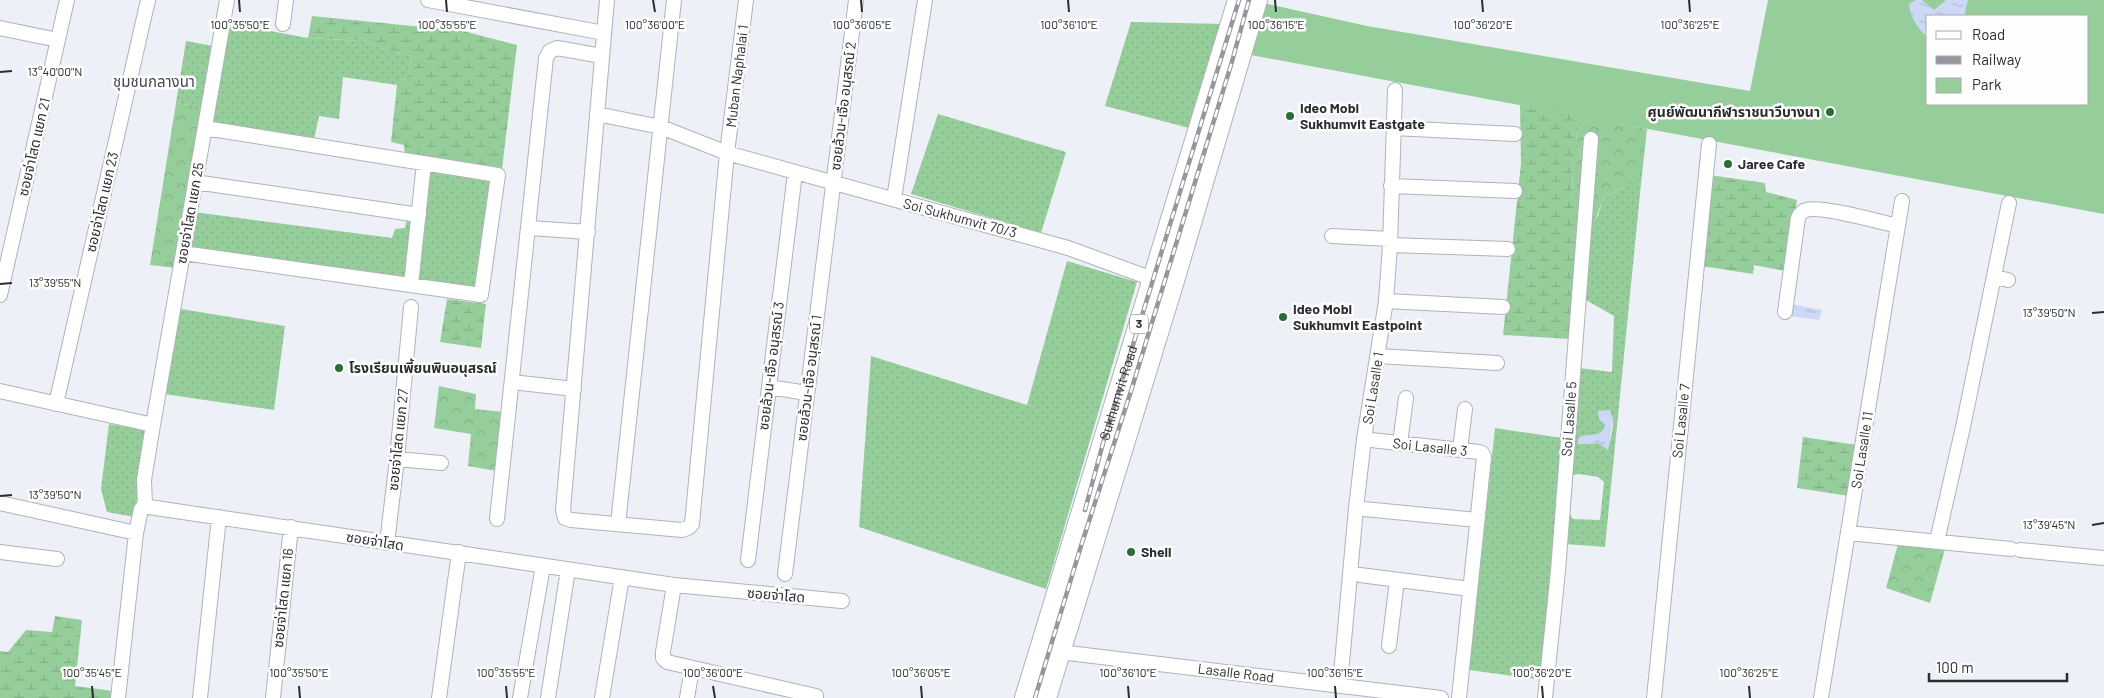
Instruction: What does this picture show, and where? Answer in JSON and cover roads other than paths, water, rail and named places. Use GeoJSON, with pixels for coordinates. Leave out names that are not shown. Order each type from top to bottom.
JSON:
{"type":"FeatureCollection","features":[{"type":"Feature","properties":{"kind":"highway","name":"Sukhumvit Road"},"geometry":{"type":"LineString","coordinates":[[1025,698],[1238,0]]}},
{"type":"Feature","properties":{"kind":"highway","name":"Sukhumvit Road"},"geometry":{"type":"LineString","coordinates":[[1046,698],[1173,284],[1257,0]]}},
{"type":"Feature","properties":{"kind":"highway"},"geometry":{"type":"LineString","coordinates":[[1040,648],[1060,652]]}},
{"type":"Feature","properties":{"kind":"street","name":"ซอยจ่าโสด แยก 21"},"geometry":{"type":"LineString","coordinates":[[0,295],[67,0]]}},
{"type":"Feature","properties":{"kind":"street","name":"ซอยจ่าโสด แยก 23"},"geometry":{"type":"LineString","coordinates":[[56,404],[148,0]]}},
{"type":"Feature","properties":{"kind":"street","name":"ซอยจ่าโสด แยก 25"},"geometry":{"type":"LineString","coordinates":[[154,425],[227,0]]}},
{"type":"Feature","properties":{"kind":"street"},"geometry":{"type":"LineString","coordinates":[[283,24],[286,0]]}},
{"type":"Feature","properties":{"kind":"street"},"geometry":{"type":"LineString","coordinates":[[428,0],[488,6],[604,33]]}},
{"type":"Feature","properties":{"kind":"street"},"geometry":{"type":"LineString","coordinates":[[606,0],[588,232],[563,510],[565,518],[571,520],[618,524],[674,0]]}},
{"type":"Feature","properties":{"kind":"street","name":"Muban Naphalai 1"},"geometry":{"type":"LineString","coordinates":[[618,524],[682,530],[692,524],[727,153],[746,0]]}},
{"type":"Feature","properties":{"kind":"street","name":"ซอยล้วน-เจือ อนุสรณ์ 2"},"geometry":{"type":"LineString","coordinates":[[833,182],[856,0]]}},
{"type":"Feature","properties":{"kind":"street"},"geometry":{"type":"LineString","coordinates":[[894,199],[925,0]]}},
{"type":"Feature","properties":{"kind":"street"},"geometry":{"type":"LineString","coordinates":[[0,28],[58,40]]}},
{"type":"Feature","properties":{"kind":"street"},"geometry":{"type":"LineString","coordinates":[[497,519],[530,228],[546,58],[550,51],[557,48],[602,56]]}},
{"type":"Feature","properties":{"kind":"street","name":"Soi Lasalle 1"},"geometry":{"type":"LineString","coordinates":[[1340,685],[1357,498],[1386,301],[1395,90]]}},
{"type":"Feature","properties":{"kind":"street","name":"Soi Sukhumvit 70/3"},"geometry":{"type":"LineString","coordinates":[[597,114],[661,127],[727,153],[1068,248],[1153,280],[1173,284]]}},
{"type":"Feature","properties":{"kind":"street"},"geometry":{"type":"LineString","coordinates":[[183,253],[482,295],[498,175],[205,128]]}},
{"type":"Feature","properties":{"kind":"street"},"geometry":{"type":"LineString","coordinates":[[1393,128],[1515,134]]}},
{"type":"Feature","properties":{"kind":"street","name":"Soi Lasalle 5"},"geometry":{"type":"LineString","coordinates":[[1545,698],[1558,571],[1591,139]]}},
{"type":"Feature","properties":{"kind":"street","name":"Soi Lasalle 7"},"geometry":{"type":"LineString","coordinates":[[1654,698],[1709,144]]}},
{"type":"Feature","properties":{"kind":"street"},"geometry":{"type":"LineString","coordinates":[[411,285],[424,163]]}},
{"type":"Feature","properties":{"kind":"street","name":"ซอยล้วน-เจือ อนุสรณ์ 3"},"geometry":{"type":"LineString","coordinates":[[748,560],[795,172]]}},
{"type":"Feature","properties":{"kind":"street"},"geometry":{"type":"LineString","coordinates":[[195,182],[419,215]]}},
{"type":"Feature","properties":{"kind":"street","name":"ซอยล้วน-เจือ อนุสรณ์ 1"},"geometry":{"type":"LineString","coordinates":[[784,574],[833,182]]}},
{"type":"Feature","properties":{"kind":"street"},"geometry":{"type":"LineString","coordinates":[[1391,186],[1515,191]]}},
{"type":"Feature","properties":{"kind":"street","name":"Soi Lasalle 11"},"geometry":{"type":"LineString","coordinates":[[1821,698],[1902,201]]}},
{"type":"Feature","properties":{"kind":"street"},"geometry":{"type":"LineString","coordinates":[[1937,541],[2001,279],[2009,203]]}},
{"type":"Feature","properties":{"kind":"street"},"geometry":{"type":"LineString","coordinates":[[1785,312],[1798,218],[1803,212],[1807,209],[1821,209],[1898,226]]}},
{"type":"Feature","properties":{"kind":"street"},"geometry":{"type":"LineString","coordinates":[[530,228],[588,232]]}},
{"type":"Feature","properties":{"kind":"street"},"geometry":{"type":"LineString","coordinates":[[1332,236],[1390,242],[1508,249]]}},
{"type":"Feature","properties":{"kind":"street"},"geometry":{"type":"LineString","coordinates":[[1386,301],[1503,307]]}},
{"type":"Feature","properties":{"kind":"street","name":"ซอยจ่าโสด แยก 27"},"geometry":{"type":"LineString","coordinates":[[387,543],[411,307]]}},
{"type":"Feature","properties":{"kind":"street"},"geometry":{"type":"LineString","coordinates":[[1378,356],[1497,364]]}},
{"type":"Feature","properties":{"kind":"street"},"geometry":{"type":"LineString","coordinates":[[512,382],[574,389]]}},
{"type":"Feature","properties":{"kind":"street"},"geometry":{"type":"LineString","coordinates":[[769,387],[807,393]]}},
{"type":"Feature","properties":{"kind":"street"},"geometry":{"type":"LineString","coordinates":[[0,391],[154,425],[144,480],[145,504],[141,509],[136,533],[118,698]]}},
{"type":"Feature","properties":{"kind":"street"},"geometry":{"type":"LineString","coordinates":[[1400,443],[1406,398]]}},
{"type":"Feature","properties":{"kind":"street"},"geometry":{"type":"LineString","coordinates":[[1460,450],[1465,409]]}},
{"type":"Feature","properties":{"kind":"street","name":"Soi Lasalle 3"},"geometry":{"type":"LineString","coordinates":[[1371,440],[1479,452],[1484,458],[1459,698]]}},
{"type":"Feature","properties":{"kind":"street"},"geometry":{"type":"LineString","coordinates":[[397,459],[441,463]]}},
{"type":"Feature","properties":{"kind":"street"},"geometry":{"type":"LineString","coordinates":[[0,502],[136,533]]}},
{"type":"Feature","properties":{"kind":"street","name":"ซอยจ่าโสด"},"geometry":{"type":"LineString","coordinates":[[145,504],[156,509],[291,527],[674,585],[842,601]]}},
{"type":"Feature","properties":{"kind":"street"},"geometry":{"type":"LineString","coordinates":[[1364,509],[1477,520]]}},
{"type":"Feature","properties":{"kind":"street"},"geometry":{"type":"LineString","coordinates":[[200,698],[219,517]]}},
{"type":"Feature","properties":{"kind":"street","name":"ซอยจ่าโสด แยก 16"},"geometry":{"type":"LineString","coordinates":[[273,698],[291,527]]}},
{"type":"Feature","properties":{"kind":"street"},"geometry":{"type":"LineString","coordinates":[[1848,533],[2104,558]]}},
{"type":"Feature","properties":{"kind":"street"},"geometry":{"type":"LineString","coordinates":[[0,552],[57,559]]}},
{"type":"Feature","properties":{"kind":"street"},"geometry":{"type":"LineString","coordinates":[[439,698],[459,552]]}},
{"type":"Feature","properties":{"kind":"street"},"geometry":{"type":"LineString","coordinates":[[520,698],[543,566]]}},
{"type":"Feature","properties":{"kind":"street"},"geometry":{"type":"LineString","coordinates":[[548,698],[568,570]]}},
{"type":"Feature","properties":{"kind":"street"},"geometry":{"type":"LineString","coordinates":[[1360,575],[1470,589]]}},
{"type":"Feature","properties":{"kind":"street"},"geometry":{"type":"LineString","coordinates":[[602,698],[622,577]]}},
{"type":"Feature","properties":{"kind":"street"},"geometry":{"type":"LineString","coordinates":[[1388,646],[1397,580]]}},
{"type":"Feature","properties":{"kind":"street"},"geometry":{"type":"LineString","coordinates":[[674,585],[663,652],[667,662],[816,696],[816,698]]}},
{"type":"Feature","properties":{"kind":"street","name":"Lasalle Road"},"geometry":{"type":"LineString","coordinates":[[1060,652],[1340,685],[1394,695],[1441,698]]}},
{"type":"Feature","properties":{"kind":"street"},"geometry":{"type":"LineString","coordinates":[[687,698],[692,668]]}},
{"type":"Feature","properties":{"kind":"water"},"geometry":{"type":"Polygon","coordinates":[[[1916,0],[1922,0],[1934,10],[1946,0],[1968,0],[1964,15],[1926,15],[1926,36],[1913,18],[1909,4],[1916,0]]]}},
{"type":"Feature","properties":{"kind":"water"},"geometry":{"type":"Polygon","coordinates":[[[1791,304],[1822,310],[1819,320],[1789,316],[1791,304]]]}},
{"type":"Feature","properties":{"kind":"water"},"geometry":{"type":"Polygon","coordinates":[[[1610,410],[1613,419],[1608,450],[1598,443],[1578,444],[1578,438],[1597,434],[1603,430],[1606,426],[1599,419],[1598,411],[1610,410]]]}},
{"type":"Feature","properties":{"kind":"railway"},"geometry":{"type":"LineString","coordinates":[[1085,510],[1105,436],[1239,0]]}},
{"type":"Feature","properties":{"kind":"railway"},"geometry":{"type":"LineString","coordinates":[[1035,698],[1231,65],[1249,0]]}},
{"type":"Feature","properties":{"kind":"place","name":"ศูนย์พัฒนากีฬาราชนาวีบางนา"},"geometry":{"type":"Point","coordinates":[1830,112]}},
{"type":"Feature","properties":{"kind":"place","name":"Ideo Mobi Sukhumvit Eastgate"},"geometry":{"type":"Point","coordinates":[1290,116]}},
{"type":"Feature","properties":{"kind":"place","name":"Jaree Cafe"},"geometry":{"type":"Point","coordinates":[1728,164]}},
{"type":"Feature","properties":{"kind":"place","name":"Ideo Mobi Sukhumvit Eastpoint"},"geometry":{"type":"Point","coordinates":[1283,317]}},
{"type":"Feature","properties":{"kind":"place","name":"โรงเรียนเพี้ยนพินอนุสรณ์"},"geometry":{"type":"Point","coordinates":[339,368]}},
{"type":"Feature","properties":{"kind":"place","name":"Shell"},"geometry":{"type":"Point","coordinates":[1131,552]}},
{"type":"Feature","properties":{"kind":"district","name":"ชุมชนกลางนา"},"geometry":{"type":"Point","coordinates":[154,82]}}]}
